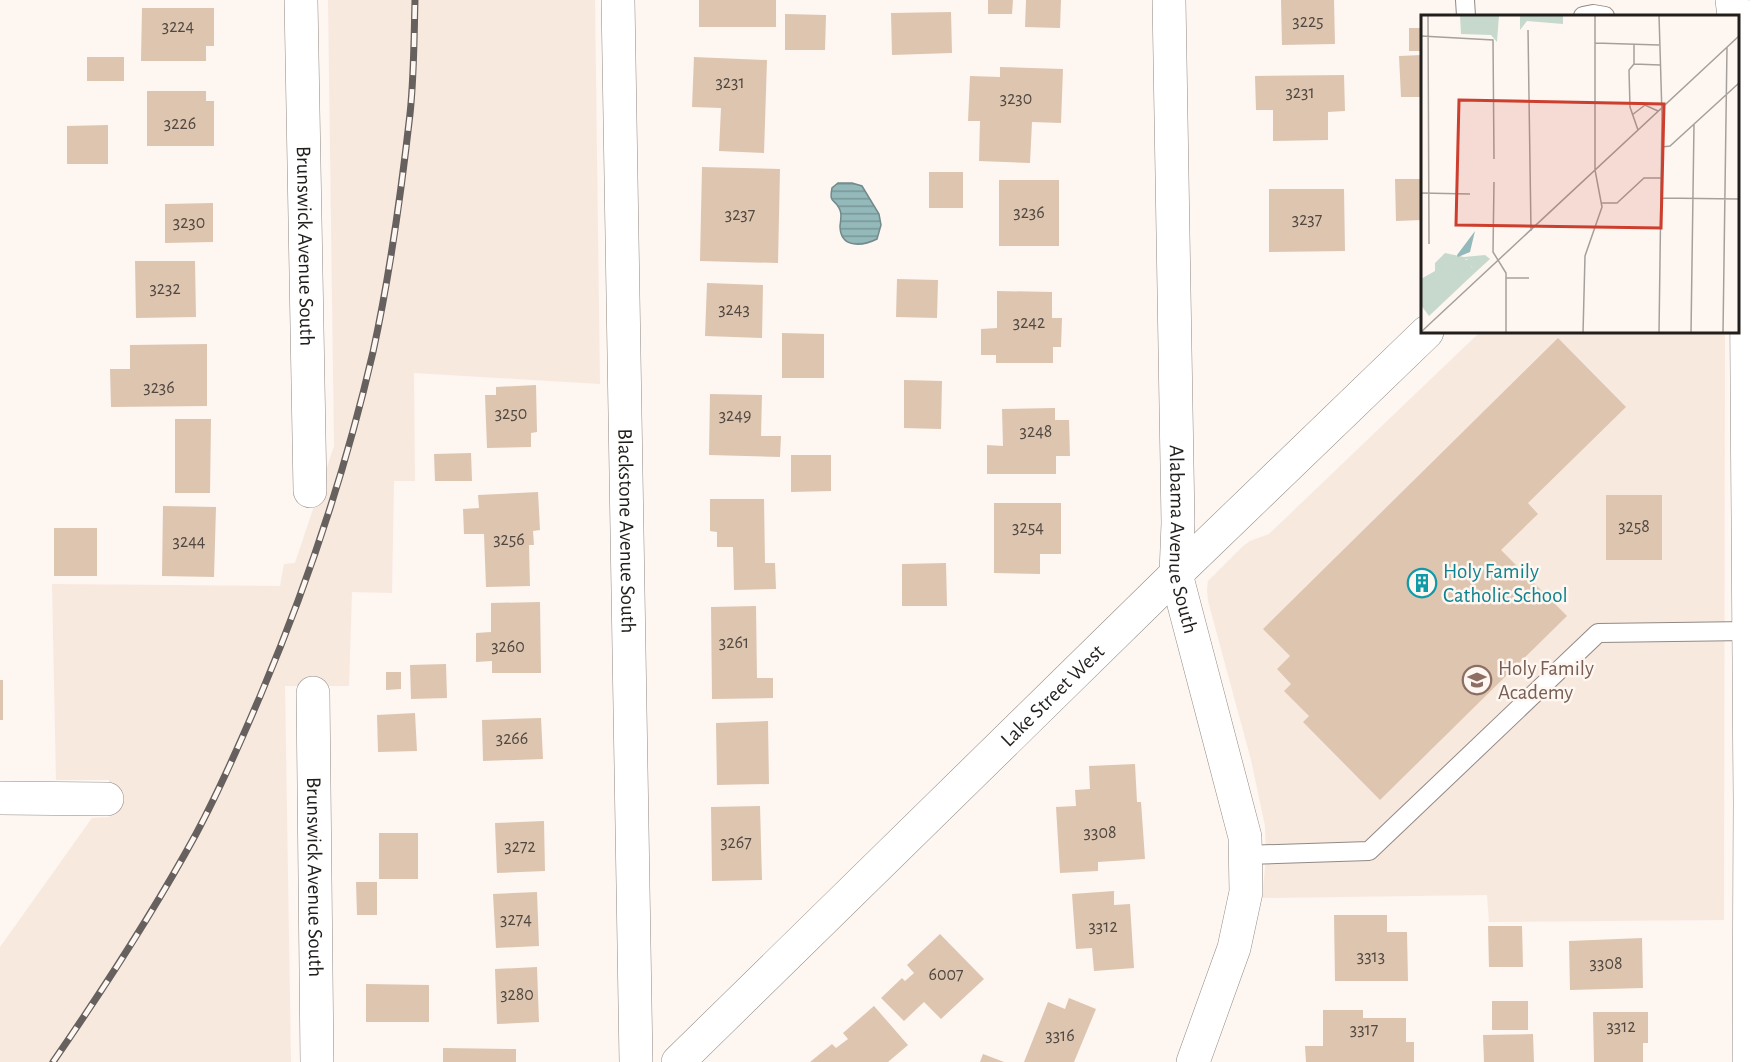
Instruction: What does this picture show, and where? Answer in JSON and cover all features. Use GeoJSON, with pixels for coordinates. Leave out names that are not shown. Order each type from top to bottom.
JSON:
{"type":"FeatureCollection","features":[{"type":"Feature","properties":{"kind":"street","name":"Brunswick Avenue South"},"geometry":{"type":"LineString","coordinates":[[301,0],[310,492]]}},
{"type":"Feature","properties":{"kind":"street","name":"Blackstone Avenue South"},"geometry":{"type":"LineString","coordinates":[[618,0],[636,1062]]}},
{"type":"Feature","properties":{"kind":"street","name":"Alabama Avenue South"},"geometry":{"type":"LineString","coordinates":[[1169,0],[1178,523],[1176,574],[1245,837],[1246,892],[1234,948],[1193,1062]]}},
{"type":"Feature","properties":{"kind":"street"},"geometry":{"type":"LineString","coordinates":[[1732,0],[1734,15]]}},
{"type":"Feature","properties":{"kind":"street"},"geometry":{"type":"LineString","coordinates":[[1739,29],[1754,15]]}},
{"type":"Feature","properties":{"kind":"street"},"geometry":{"type":"LineString","coordinates":[[1739,53],[1745,94],[1751,364],[1749,632],[1752,802],[1749,1062]]}},
{"type":"Feature","properties":{"kind":"street","name":"Lake Street West"},"geometry":{"type":"LineString","coordinates":[[678,1062],[1176,574],[1426,333]]}},
{"type":"Feature","properties":{"kind":"street","name":"Brunswick Avenue South"},"geometry":{"type":"LineString","coordinates":[[313,693],[317,1062]]}},
{"type":"Feature","properties":{"kind":"street"},"geometry":{"type":"LineString","coordinates":[[0,798],[107,799]]}},
{"type":"Feature","properties":{"kind":"lane"},"geometry":{"type":"LineString","coordinates":[[1465,0],[1466,15]]}},
{"type":"Feature","properties":{"kind":"lane"},"geometry":{"type":"LineString","coordinates":[[1245,855],[1369,851],[1598,633],[1749,632]]}},
{"type":"Feature","properties":{"kind":"shaded area"},"geometry":{"type":"Polygon","coordinates":[[[328,0],[595,0],[600,384],[414,373],[415,481],[394,481],[392,593],[352,592],[349,686],[285,686],[291,1062],[0,1062],[0,947],[92,818],[110,817],[109,780],[56,780],[52,584],[280,586],[284,564],[295,563],[334,446],[328,0]]]}},
{"type":"Feature","properties":{"kind":"shaded area","name":"Holy Family Academy"},"geometry":{"type":"Polygon","coordinates":[[[1479,333],[1725,333],[1724,920],[1489,922],[1487,895],[1262,898],[1266,858],[1265,826],[1251,760],[1208,601],[1207,589],[1208,581],[1243,546],[1269,534],[1479,333]]]}},
{"type":"Feature","properties":{"kind":"water"},"geometry":{"type":"Polygon","coordinates":[[[838,183],[862,186],[879,214],[881,225],[877,239],[854,244],[844,239],[840,227],[840,210],[831,196],[832,188],[838,183]]]}},
{"type":"Feature","properties":{"kind":"building"},"geometry":{"type":"Polygon","coordinates":[[[699,0],[776,0],[776,27],[699,27],[699,0]]]}},
{"type":"Feature","properties":{"kind":"building"},"geometry":{"type":"Polygon","coordinates":[[[988,0],[1013,0],[1012,14],[988,14],[988,0]]]}},
{"type":"Feature","properties":{"kind":"building"},"geometry":{"type":"Polygon","coordinates":[[[1026,0],[1061,0],[1060,28],[1025,27],[1026,0]]]}},
{"type":"Feature","properties":{"kind":"building"},"geometry":{"type":"Polygon","coordinates":[[[1281,0],[1334,0],[1335,44],[1282,45],[1281,0]]]}},
{"type":"Feature","properties":{"kind":"building"},"geometry":{"type":"Polygon","coordinates":[[[142,8],[214,8],[214,46],[206,46],[206,61],[141,61],[142,8]]]}},
{"type":"Feature","properties":{"kind":"building"},"geometry":{"type":"Polygon","coordinates":[[[951,12],[952,53],[892,55],[891,13],[951,12]]]}},
{"type":"Feature","properties":{"kind":"building"},"geometry":{"type":"Polygon","coordinates":[[[785,14],[826,15],[825,50],[785,50],[785,14]]]}},
{"type":"Feature","properties":{"kind":"building"},"geometry":{"type":"Polygon","coordinates":[[[1409,28],[1421,28],[1421,51],[1409,51],[1409,28]]]}},
{"type":"Feature","properties":{"kind":"building"},"geometry":{"type":"Polygon","coordinates":[[[1421,55],[1421,97],[1401,97],[1399,56],[1421,55]]]}},
{"type":"Feature","properties":{"kind":"building"},"geometry":{"type":"Polygon","coordinates":[[[87,57],[124,57],[124,81],[87,81],[87,57]]]}},
{"type":"Feature","properties":{"kind":"building"},"geometry":{"type":"Polygon","coordinates":[[[694,57],[767,60],[764,153],[719,151],[721,108],[692,107],[694,57]]]}},
{"type":"Feature","properties":{"kind":"building"},"geometry":{"type":"Polygon","coordinates":[[[1000,67],[1063,69],[1061,123],[1032,122],[1030,163],[979,161],[980,121],[968,121],[970,76],[1000,77],[1000,67]]]}},
{"type":"Feature","properties":{"kind":"building"},"geometry":{"type":"Polygon","coordinates":[[[1344,75],[1345,111],[1328,112],[1328,140],[1273,141],[1273,110],[1256,110],[1255,76],[1344,75]]]}},
{"type":"Feature","properties":{"kind":"building"},"geometry":{"type":"Polygon","coordinates":[[[147,91],[206,91],[206,101],[214,101],[214,146],[147,146],[147,91]]]}},
{"type":"Feature","properties":{"kind":"building"},"geometry":{"type":"Polygon","coordinates":[[[108,125],[108,164],[67,164],[67,126],[108,125]]]}},
{"type":"Feature","properties":{"kind":"building"},"geometry":{"type":"Polygon","coordinates":[[[702,167],[780,169],[778,263],[700,261],[702,167]]]}},
{"type":"Feature","properties":{"kind":"building"},"geometry":{"type":"Polygon","coordinates":[[[929,172],[963,172],[963,208],[929,208],[929,172]]]}},
{"type":"Feature","properties":{"kind":"building"},"geometry":{"type":"Polygon","coordinates":[[[1395,179],[1421,179],[1421,220],[1396,221],[1395,179]]]}},
{"type":"Feature","properties":{"kind":"building"},"geometry":{"type":"Polygon","coordinates":[[[999,180],[1059,180],[1059,246],[999,246],[999,180]]]}},
{"type":"Feature","properties":{"kind":"building"},"geometry":{"type":"Polygon","coordinates":[[[1269,189],[1344,189],[1345,251],[1269,252],[1269,189]]]}},
{"type":"Feature","properties":{"kind":"building"},"geometry":{"type":"Polygon","coordinates":[[[213,203],[213,242],[165,243],[165,204],[213,203]]]}},
{"type":"Feature","properties":{"kind":"building"},"geometry":{"type":"Polygon","coordinates":[[[135,261],[195,261],[196,317],[136,318],[135,261]]]}},
{"type":"Feature","properties":{"kind":"building"},"geometry":{"type":"Polygon","coordinates":[[[897,279],[938,280],[937,318],[896,317],[897,279]]]}},
{"type":"Feature","properties":{"kind":"building"},"geometry":{"type":"Polygon","coordinates":[[[707,283],[763,285],[762,338],[705,336],[707,283]]]}},
{"type":"Feature","properties":{"kind":"building"},"geometry":{"type":"Polygon","coordinates":[[[997,291],[1052,292],[1052,318],[1062,318],[1061,347],[1053,347],[1053,363],[996,363],[996,355],[981,355],[981,329],[997,328],[997,291]]]}},
{"type":"Feature","properties":{"kind":"building"},"geometry":{"type":"Polygon","coordinates":[[[782,333],[824,334],[824,378],[782,378],[782,333]]]}},
{"type":"Feature","properties":{"kind":"building","name":"Holy Family Catholic School"},"geometry":{"type":"Polygon","coordinates":[[[1558,338],[1626,407],[1528,503],[1538,514],[1501,550],[1567,616],[1380,800],[1303,722],[1309,716],[1284,691],[1291,684],[1277,669],[1290,656],[1263,629],[1558,338]]]}},
{"type":"Feature","properties":{"kind":"building"},"geometry":{"type":"Polygon","coordinates":[[[207,344],[207,406],[111,407],[110,369],[130,369],[130,345],[207,344]]]}},
{"type":"Feature","properties":{"kind":"building"},"geometry":{"type":"Polygon","coordinates":[[[904,380],[942,381],[941,429],[904,428],[904,380]]]}},
{"type":"Feature","properties":{"kind":"building"},"geometry":{"type":"Polygon","coordinates":[[[536,385],[537,432],[531,433],[531,447],[487,448],[485,395],[496,395],[496,387],[536,385]]]}},
{"type":"Feature","properties":{"kind":"building"},"geometry":{"type":"Polygon","coordinates":[[[710,394],[762,395],[761,436],[781,436],[780,457],[709,455],[710,394]]]}},
{"type":"Feature","properties":{"kind":"building"},"geometry":{"type":"Polygon","coordinates":[[[1055,408],[1055,420],[1069,420],[1070,456],[1056,456],[1056,474],[987,474],[987,445],[1003,446],[1002,409],[1055,408]]]}},
{"type":"Feature","properties":{"kind":"building"},"geometry":{"type":"Polygon","coordinates":[[[175,419],[211,419],[210,493],[175,493],[175,419]]]}},
{"type":"Feature","properties":{"kind":"building"},"geometry":{"type":"Polygon","coordinates":[[[471,453],[472,481],[435,481],[434,454],[471,453]]]}},
{"type":"Feature","properties":{"kind":"building"},"geometry":{"type":"Polygon","coordinates":[[[791,455],[831,455],[831,491],[791,492],[791,455]]]}},
{"type":"Feature","properties":{"kind":"building"},"geometry":{"type":"Polygon","coordinates":[[[538,492],[540,530],[533,531],[534,545],[529,545],[530,586],[486,587],[484,534],[464,534],[463,509],[479,508],[478,495],[538,492]]]}},
{"type":"Feature","properties":{"kind":"building"},"geometry":{"type":"Polygon","coordinates":[[[1606,495],[1662,495],[1662,560],[1606,560],[1606,495]]]}},
{"type":"Feature","properties":{"kind":"building"},"geometry":{"type":"Polygon","coordinates":[[[710,499],[764,499],[765,563],[775,563],[776,589],[734,590],[733,547],[717,547],[717,532],[710,531],[710,499]]]}},
{"type":"Feature","properties":{"kind":"building"},"geometry":{"type":"Polygon","coordinates":[[[994,503],[1061,503],[1061,554],[1040,554],[1040,574],[994,573],[994,503]]]}},
{"type":"Feature","properties":{"kind":"building"},"geometry":{"type":"Polygon","coordinates":[[[163,506],[216,507],[214,577],[162,576],[163,506]]]}},
{"type":"Feature","properties":{"kind":"building"},"geometry":{"type":"Polygon","coordinates":[[[54,528],[97,528],[97,576],[54,576],[54,528]]]}},
{"type":"Feature","properties":{"kind":"building"},"geometry":{"type":"Polygon","coordinates":[[[946,563],[947,606],[902,606],[902,564],[946,563]]]}},
{"type":"Feature","properties":{"kind":"building"},"geometry":{"type":"Polygon","coordinates":[[[540,602],[541,673],[492,673],[492,661],[476,662],[476,633],[491,632],[491,603],[540,602]]]}},
{"type":"Feature","properties":{"kind":"building"},"geometry":{"type":"Polygon","coordinates":[[[756,606],[757,678],[773,678],[773,698],[712,699],[711,607],[756,606]]]}},
{"type":"Feature","properties":{"kind":"building"},"geometry":{"type":"Polygon","coordinates":[[[446,664],[447,698],[411,699],[410,665],[446,664]]]}},
{"type":"Feature","properties":{"kind":"building"},"geometry":{"type":"Polygon","coordinates":[[[386,672],[401,672],[401,689],[386,690],[386,672]]]}},
{"type":"Feature","properties":{"kind":"building"},"geometry":{"type":"Polygon","coordinates":[[[0,680],[3,680],[3,720],[0,720],[0,680]]]}},
{"type":"Feature","properties":{"kind":"building"},"geometry":{"type":"Polygon","coordinates":[[[415,713],[417,751],[378,752],[377,715],[415,713]]]}},
{"type":"Feature","properties":{"kind":"building"},"geometry":{"type":"Polygon","coordinates":[[[541,718],[543,759],[483,761],[482,720],[541,718]]]}},
{"type":"Feature","properties":{"kind":"building"},"geometry":{"type":"Polygon","coordinates":[[[768,721],[769,784],[717,785],[716,723],[768,721]]]}},
{"type":"Feature","properties":{"kind":"building"},"geometry":{"type":"Polygon","coordinates":[[[1135,764],[1137,802],[1141,802],[1145,859],[1098,862],[1098,871],[1060,873],[1056,807],[1076,806],[1075,790],[1090,789],[1089,766],[1135,764]]]}},
{"type":"Feature","properties":{"kind":"building"},"geometry":{"type":"Polygon","coordinates":[[[760,806],[762,880],[712,881],[711,807],[760,806]]]}},
{"type":"Feature","properties":{"kind":"building"},"geometry":{"type":"Polygon","coordinates":[[[544,821],[545,871],[497,873],[495,823],[544,821]]]}},
{"type":"Feature","properties":{"kind":"building"},"geometry":{"type":"Polygon","coordinates":[[[379,833],[418,833],[418,879],[379,879],[379,833]]]}},
{"type":"Feature","properties":{"kind":"building"},"geometry":{"type":"Polygon","coordinates":[[[356,882],[377,882],[377,915],[357,915],[356,882]]]}},
{"type":"Feature","properties":{"kind":"building"},"geometry":{"type":"Polygon","coordinates":[[[1114,891],[1114,905],[1130,904],[1134,968],[1094,971],[1092,948],[1076,949],[1072,894],[1114,891]]]}},
{"type":"Feature","properties":{"kind":"building"},"geometry":{"type":"Polygon","coordinates":[[[537,892],[539,946],[496,948],[493,894],[537,892]]]}},
{"type":"Feature","properties":{"kind":"building"},"geometry":{"type":"Polygon","coordinates":[[[1334,915],[1387,915],[1387,932],[1407,932],[1408,981],[1335,981],[1334,915]]]}},
{"type":"Feature","properties":{"kind":"building"},"geometry":{"type":"Polygon","coordinates":[[[1488,926],[1522,926],[1523,967],[1489,967],[1488,926]]]}},
{"type":"Feature","properties":{"kind":"building"},"geometry":{"type":"Polygon","coordinates":[[[940,934],[984,979],[941,1019],[924,1002],[904,1021],[881,998],[902,978],[905,981],[914,973],[907,965],[940,934]]]}},
{"type":"Feature","properties":{"kind":"building"},"geometry":{"type":"Polygon","coordinates":[[[1642,938],[1643,988],[1570,990],[1569,941],[1642,938]]]}},
{"type":"Feature","properties":{"kind":"building"},"geometry":{"type":"Polygon","coordinates":[[[537,967],[539,1022],[497,1024],[495,969],[537,967]]]}},
{"type":"Feature","properties":{"kind":"building"},"geometry":{"type":"Polygon","coordinates":[[[366,984],[429,985],[429,1022],[366,1022],[366,984]]]}},
{"type":"Feature","properties":{"kind":"building"},"geometry":{"type":"Polygon","coordinates":[[[1069,998],[1096,1009],[1074,1062],[1024,1062],[1048,1002],[1065,1009],[1069,998]]]}},
{"type":"Feature","properties":{"kind":"building"},"geometry":{"type":"Polygon","coordinates":[[[1492,1001],[1528,1001],[1528,1030],[1492,1030],[1492,1001]]]}},
{"type":"Feature","properties":{"kind":"building"},"geometry":{"type":"Polygon","coordinates":[[[874,1006],[908,1045],[888,1062],[810,1062],[832,1044],[836,1048],[848,1039],[843,1033],[874,1006]]]}},
{"type":"Feature","properties":{"kind":"building"},"geometry":{"type":"Polygon","coordinates":[[[1323,1010],[1363,1010],[1363,1018],[1406,1018],[1406,1042],[1414,1042],[1414,1062],[1306,1062],[1305,1046],[1323,1046],[1323,1010]]]}},
{"type":"Feature","properties":{"kind":"building"},"geometry":{"type":"Polygon","coordinates":[[[1593,1012],[1648,1012],[1648,1043],[1643,1043],[1643,1062],[1594,1062],[1593,1012]]]}},
{"type":"Feature","properties":{"kind":"building"},"geometry":{"type":"Polygon","coordinates":[[[1533,1034],[1534,1062],[1484,1062],[1483,1035],[1533,1034]]]}},
{"type":"Feature","properties":{"kind":"building"},"geometry":{"type":"Polygon","coordinates":[[[443,1048],[516,1049],[516,1062],[443,1062],[443,1048]]]}},
{"type":"Feature","properties":{"kind":"building"},"geometry":{"type":"Polygon","coordinates":[[[983,1054],[1004,1062],[980,1062],[983,1054]]]}},
{"type":"Feature","properties":{"kind":"railway"},"geometry":{"type":"LineString","coordinates":[[53,1062],[145,921],[205,817],[261,694],[310,568],[351,439],[373,352],[390,264],[410,114],[415,0]]}},
{"type":"Feature","properties":{"kind":"place","name":"Holy Family Catholic School"},"geometry":{"type":"Point","coordinates":[1422,583]}},
{"type":"Feature","properties":{"kind":"place","name":"Holy Family Academy"},"geometry":{"type":"Point","coordinates":[1477,680]}}]}
